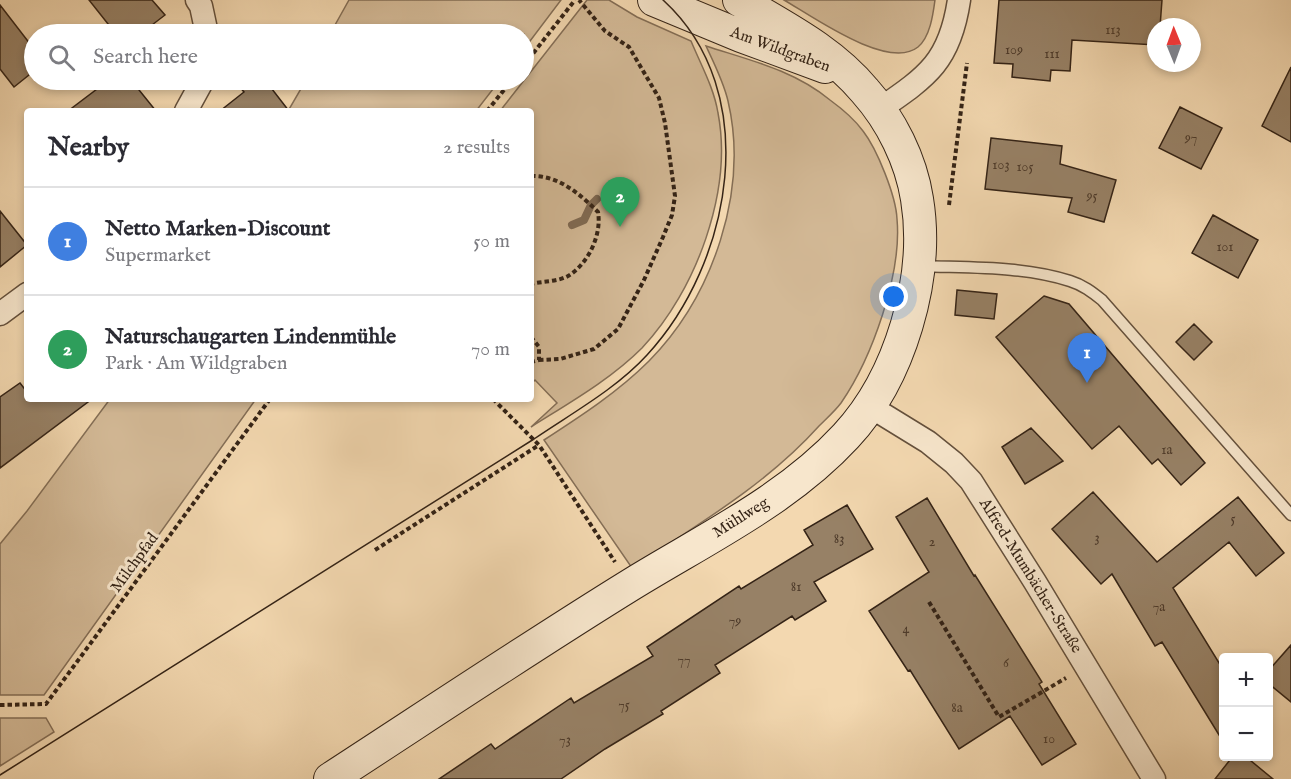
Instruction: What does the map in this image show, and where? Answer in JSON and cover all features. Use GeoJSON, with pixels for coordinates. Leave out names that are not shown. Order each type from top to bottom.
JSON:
{"type":"FeatureCollection","features":[{"type":"Feature","properties":{"kind":"street"},"geometry":{"type":"LineString","coordinates":[[197,0],[201,6],[205,24]]}},
{"type":"Feature","properties":{"kind":"street","name":"Am Wildgraben"},"geometry":{"type":"LineString","coordinates":[[654,0],[745,15],[806,61],[849,74]]}},
{"type":"Feature","properties":{"kind":"street"},"geometry":{"type":"LineString","coordinates":[[880,109],[912,88],[930,71],[944,52],[955,27],[959,0]]}},
{"type":"Feature","properties":{"kind":"street","name":"Mühlweg"},"geometry":{"type":"LineString","coordinates":[[330,779],[630,586],[762,505],[817,465],[871,407],[882,387],[911,310],[921,227],[917,197],[909,166],[880,109],[864,88],[849,74]]}},
{"type":"Feature","properties":{"kind":"street"},"geometry":{"type":"LineString","coordinates":[[188,108],[198,90]]}},
{"type":"Feature","properties":{"kind":"street"},"geometry":{"type":"LineString","coordinates":[[0,314],[24,296]]}},
{"type":"Feature","properties":{"kind":"street","name":"Alfred-Mumbächer-Straße"},"geometry":{"type":"LineString","coordinates":[[871,407],[928,442],[954,463],[971,481],[988,505],[1154,779]]}},
{"type":"Feature","properties":{"kind":"lane"},"geometry":{"type":"LineString","coordinates":[[918,265],[1040,274],[1071,281],[1087,288],[1102,300],[1291,515]]}},
{"type":"Feature","properties":{"kind":"path"},"geometry":{"type":"LineString","coordinates":[[534,53],[577,0],[605,31],[629,47],[659,98],[665,123],[675,196],[672,215],[663,237],[644,280],[618,329],[594,349],[560,359],[534,361]]}},
{"type":"Feature","properties":{"kind":"path"},"geometry":{"type":"LineString","coordinates":[[921,227],[949,206],[967,58]]}},
{"type":"Feature","properties":{"kind":"path"},"geometry":{"type":"LineString","coordinates":[[489,108],[504,90]]}},
{"type":"Feature","properties":{"kind":"path"},"geometry":{"type":"LineString","coordinates":[[534,176],[562,182],[598,212],[599,221],[595,239],[584,262],[566,277],[534,283]]}},
{"type":"Feature","properties":{"kind":"path"},"geometry":{"type":"LineString","coordinates":[[534,341],[539,347],[539,360]]}},
{"type":"Feature","properties":{"kind":"path","name":"Milchpfad"},"geometry":{"type":"LineString","coordinates":[[0,705],[46,704],[268,402]]}},
{"type":"Feature","properties":{"kind":"path"},"geometry":{"type":"LineString","coordinates":[[496,402],[539,446],[617,565]]}},
{"type":"Feature","properties":{"kind":"path"},"geometry":{"type":"LineString","coordinates":[[375,550],[539,446]]}},
{"type":"Feature","properties":{"kind":"path"},"geometry":{"type":"LineString","coordinates":[[929,602],[999,717],[1086,666]]}},
{"type":"Feature","properties":{"kind":"shaded area"},"geometry":{"type":"Polygon","coordinates":[[[349,0],[561,0],[534,36],[534,24],[336,24],[349,0]]]}},
{"type":"Feature","properties":{"kind":"shaded area"},"geometry":{"type":"Polygon","coordinates":[[[587,0],[609,0],[637,17],[691,41],[716,104],[721,143],[720,175],[715,207],[706,238],[679,298],[661,325],[630,360],[589,390],[531,427],[557,403],[534,381],[534,108],[502,108],[516,90],[534,90],[534,68],[587,0]]]}},
{"type":"Feature","properties":{"kind":"shaded area"},"geometry":{"type":"Polygon","coordinates":[[[784,0],[935,0],[925,38],[918,47],[905,53],[888,52],[870,47],[831,28],[784,0]]]}},
{"type":"Feature","properties":{"kind":"shaded area"},"geometry":{"type":"Polygon","coordinates":[[[706,46],[786,73],[834,103],[860,127],[880,161],[896,209],[895,265],[890,290],[874,340],[853,384],[839,406],[777,467],[754,486],[632,568],[544,440],[612,393],[649,361],[672,335],[708,274],[729,206],[734,170],[733,135],[728,101],[706,46]]]}},
{"type":"Feature","properties":{"kind":"shaded area"},"geometry":{"type":"Polygon","coordinates":[[[300,90],[492,90],[478,108],[290,108],[300,90]]]}},
{"type":"Feature","properties":{"kind":"shaded area"},"geometry":{"type":"Polygon","coordinates":[[[108,402],[254,402],[44,695],[0,695],[0,544],[108,402]]]}},
{"type":"Feature","properties":{"kind":"shaded area"},"geometry":{"type":"Polygon","coordinates":[[[0,718],[46,718],[54,732],[0,766],[0,718]]]}},
{"type":"Feature","properties":{"kind":"building"},"geometry":{"type":"Polygon","coordinates":[[[89,0],[152,0],[165,15],[153,24],[108,24],[89,0]]]}},
{"type":"Feature","properties":{"kind":"building"},"geometry":{"type":"Polygon","coordinates":[[[999,0],[1162,0],[1161,18],[1147,18],[1147,44],[1072,40],[1070,71],[1051,70],[1050,81],[1012,77],[1013,64],[994,63],[999,0]]]}},
{"type":"Feature","properties":{"kind":"building"},"geometry":{"type":"Polygon","coordinates":[[[0,5],[24,36],[24,79],[14,87],[0,69],[0,5]]]}},
{"type":"Feature","properties":{"kind":"building"},"geometry":{"type":"Polygon","coordinates":[[[1291,67],[1291,142],[1262,126],[1291,67]]]}},
{"type":"Feature","properties":{"kind":"building"},"geometry":{"type":"Polygon","coordinates":[[[96,90],[139,90],[154,108],[72,108],[96,90]]]}},
{"type":"Feature","properties":{"kind":"building"},"geometry":{"type":"Polygon","coordinates":[[[242,90],[273,90],[287,108],[224,108],[244,92],[242,90]]]}},
{"type":"Feature","properties":{"kind":"building"},"geometry":{"type":"Polygon","coordinates":[[[1180,107],[1222,128],[1201,169],[1159,148],[1180,107]]]}},
{"type":"Feature","properties":{"kind":"building"},"geometry":{"type":"Polygon","coordinates":[[[991,138],[1062,146],[1060,164],[1116,180],[1104,222],[1068,212],[1072,198],[985,189],[991,138]]]}},
{"type":"Feature","properties":{"kind":"building"},"geometry":{"type":"Polygon","coordinates":[[[0,211],[24,241],[24,247],[0,267],[0,211]]]}},
{"type":"Feature","properties":{"kind":"building"},"geometry":{"type":"Polygon","coordinates":[[[1213,215],[1258,240],[1238,278],[1192,253],[1213,215]]]}},
{"type":"Feature","properties":{"kind":"building"},"geometry":{"type":"Polygon","coordinates":[[[957,290],[997,294],[994,319],[955,315],[957,290]]]}},
{"type":"Feature","properties":{"kind":"building"},"geometry":{"type":"Polygon","coordinates":[[[1044,296],[1069,304],[1205,463],[1181,485],[1158,459],[1152,464],[1119,426],[1092,449],[996,337],[1044,296]]]}},
{"type":"Feature","properties":{"kind":"building"},"geometry":{"type":"Polygon","coordinates":[[[1194,324],[1212,342],[1194,360],[1176,342],[1194,324]]]}},
{"type":"Feature","properties":{"kind":"building"},"geometry":{"type":"Polygon","coordinates":[[[20,383],[24,388],[24,402],[88,402],[0,468],[0,397],[20,383]]]}},
{"type":"Feature","properties":{"kind":"building"},"geometry":{"type":"Polygon","coordinates":[[[1031,428],[1063,461],[1025,484],[1002,447],[1031,428]]]}},
{"type":"Feature","properties":{"kind":"building"},"geometry":{"type":"Polygon","coordinates":[[[1093,492],[1157,562],[1238,497],[1284,553],[1256,576],[1229,542],[1173,588],[1219,663],[1219,735],[1162,642],[1155,646],[1112,574],[1101,584],[1052,529],[1093,492]]]}},
{"type":"Feature","properties":{"kind":"building"},"geometry":{"type":"Polygon","coordinates":[[[927,498],[1042,682],[1039,684],[1076,744],[1042,765],[1010,716],[959,749],[910,670],[908,671],[869,611],[929,572],[896,517],[927,498]]]}},
{"type":"Feature","properties":{"kind":"building"},"geometry":{"type":"Polygon","coordinates":[[[847,505],[873,549],[814,582],[826,601],[795,620],[792,616],[715,665],[720,673],[661,711],[663,714],[561,779],[439,779],[491,744],[495,749],[571,698],[574,703],[653,656],[647,647],[739,586],[741,589],[813,545],[804,530],[847,505]]]}},
{"type":"Feature","properties":{"kind":"building"},"geometry":{"type":"Polygon","coordinates":[[[1291,645],[1291,702],[1273,687],[1273,665],[1291,645]]]}},
{"type":"Feature","properties":{"kind":"building"},"geometry":{"type":"Polygon","coordinates":[[[1229,761],[1251,761],[1273,779],[1215,779],[1229,761]]]}},
{"type":"Feature","properties":{"kind":"waterway"},"geometry":{"type":"LineString","coordinates":[[572,225],[584,220],[591,205],[597,199]]}},
{"type":"Feature","properties":{"kind":"tram line"},"geometry":{"type":"LineString","coordinates":[[0,775],[534,439],[608,390],[647,355],[676,317],[700,274],[716,227],[725,178],[725,128],[715,81],[695,38],[663,0]]}},
{"type":"Feature","properties":{"kind":"place","name":"Naturschaugarten Lindenmühle"},"geometry":{"type":"Point","coordinates":[620,227]}},
{"type":"Feature","properties":{"kind":"place","name":"Netto Marken-Discount"},"geometry":{"type":"Point","coordinates":[1087,383]}}]}
